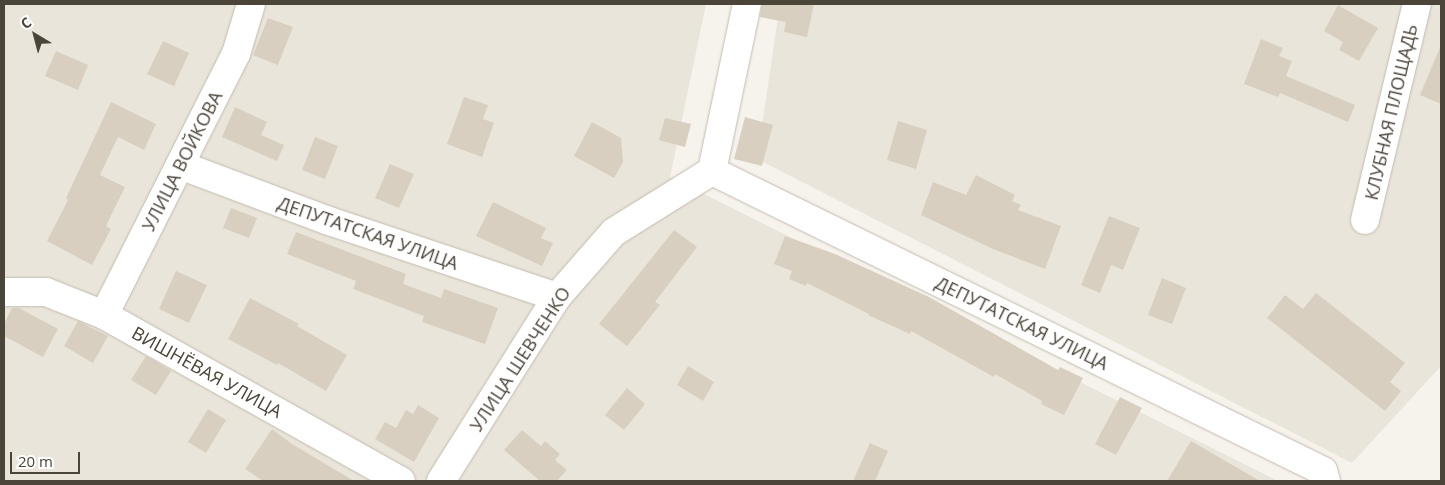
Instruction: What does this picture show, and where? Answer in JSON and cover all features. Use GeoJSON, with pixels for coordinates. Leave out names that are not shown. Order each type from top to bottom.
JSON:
{"type":"FeatureCollection","features":[{"type":"Feature","properties":{"kind":"street","name":"УЛИЦА ВОЙКОВА"},"geometry":{"type":"LineString","coordinates":[[104,314],[236,54],[251,4]]}},
{"type":"Feature","properties":{"kind":"street"},"geometry":{"type":"LineString","coordinates":[[712,171],[746,4]]}},
{"type":"Feature","properties":{"kind":"street","name":"КЛУБНАЯ ПЛОЩАДЬ"},"geometry":{"type":"LineString","coordinates":[[1365,220],[1417,4]]}},
{"type":"Feature","properties":{"kind":"street","name":"ДЕПУТАТСКАЯ УЛИЦА"},"geometry":{"type":"LineString","coordinates":[[180,165],[329,221],[556,298]]}},
{"type":"Feature","properties":{"kind":"street","name":"ДЕПУТАТСКАЯ УЛИЦА"},"geometry":{"type":"LineString","coordinates":[[712,171],[1323,471],[1326,481]]}},
{"type":"Feature","properties":{"kind":"street","name":"УЛИЦА ШЕВЧЕНКО"},"geometry":{"type":"LineString","coordinates":[[441,481],[556,298],[614,232],[712,171]]}},
{"type":"Feature","properties":{"kind":"street","name":"ВИШНЁВАЯ УЛИЦА"},"geometry":{"type":"LineString","coordinates":[[4,292],[46,292],[104,314],[401,481]]}},
{"type":"Feature","properties":{"kind":"shaded area"},"geometry":{"type":"Polygon","coordinates":[[[4,4],[706,4],[670,177],[1278,481],[4,481],[4,4]]]}},
{"type":"Feature","properties":{"kind":"shaded area"},"geometry":{"type":"Polygon","coordinates":[[[780,4],[1441,4],[1441,366],[1352,463],[757,159],[780,4]]]}},
{"type":"Feature","properties":{"kind":"building"},"geometry":{"type":"Polygon","coordinates":[[[762,4],[814,4],[807,37],[784,32],[786,22],[760,17],[762,4]]]}},
{"type":"Feature","properties":{"kind":"building"},"geometry":{"type":"Polygon","coordinates":[[[1338,5],[1378,28],[1359,61],[1339,50],[1343,42],[1324,31],[1338,5]]]}},
{"type":"Feature","properties":{"kind":"building"},"geometry":{"type":"Polygon","coordinates":[[[268,18],[293,27],[278,65],[253,55],[268,18]]]}},
{"type":"Feature","properties":{"kind":"building"},"geometry":{"type":"Polygon","coordinates":[[[1261,39],[1283,48],[1279,56],[1292,61],[1286,76],[1355,105],[1348,122],[1280,93],[1278,97],[1244,84],[1261,39]]]}},
{"type":"Feature","properties":{"kind":"building"},"geometry":{"type":"Polygon","coordinates":[[[163,41],[189,53],[174,86],[147,74],[163,41]]]}},
{"type":"Feature","properties":{"kind":"building"},"geometry":{"type":"Polygon","coordinates":[[[1441,45],[1441,104],[1420,95],[1441,45]]]}},
{"type":"Feature","properties":{"kind":"building"},"geometry":{"type":"Polygon","coordinates":[[[56,51],[88,65],[78,90],[45,76],[56,51]]]}},
{"type":"Feature","properties":{"kind":"building"},"geometry":{"type":"Polygon","coordinates":[[[464,97],[488,105],[483,119],[494,123],[482,157],[447,144],[464,97]]]}},
{"type":"Feature","properties":{"kind":"building"},"geometry":{"type":"Polygon","coordinates":[[[111,102],[156,124],[144,150],[118,137],[100,175],[125,187],[106,226],[111,229],[92,265],[47,241],[68,200],[66,198],[111,102]]]}},
{"type":"Feature","properties":{"kind":"building"},"geometry":{"type":"Polygon","coordinates":[[[235,107],[267,122],[261,135],[284,145],[277,161],[222,137],[235,107]]]}},
{"type":"Feature","properties":{"kind":"building"},"geometry":{"type":"Polygon","coordinates":[[[745,117],[773,125],[762,166],[734,159],[745,117]]]}},
{"type":"Feature","properties":{"kind":"building"},"geometry":{"type":"Polygon","coordinates":[[[665,118],[691,124],[685,147],[659,140],[665,118]]]}},
{"type":"Feature","properties":{"kind":"building"},"geometry":{"type":"Polygon","coordinates":[[[898,121],[927,130],[916,169],[887,160],[898,121]]]}},
{"type":"Feature","properties":{"kind":"building"},"geometry":{"type":"Polygon","coordinates":[[[592,122],[621,138],[623,162],[614,178],[574,156],[592,122]]]}},
{"type":"Feature","properties":{"kind":"building"},"geometry":{"type":"Polygon","coordinates":[[[315,137],[338,146],[325,179],[302,170],[315,137]]]}},
{"type":"Feature","properties":{"kind":"building"},"geometry":{"type":"Polygon","coordinates":[[[390,164],[414,174],[399,208],[375,198],[390,164]]]}},
{"type":"Feature","properties":{"kind":"building"},"geometry":{"type":"Polygon","coordinates":[[[976,175],[1015,195],[1012,201],[1021,205],[1018,210],[1061,226],[1045,269],[993,249],[921,215],[933,182],[966,195],[976,175]]]}},
{"type":"Feature","properties":{"kind":"building"},"geometry":{"type":"Polygon","coordinates":[[[493,202],[546,228],[541,238],[553,243],[542,266],[476,236],[493,202]]]}},
{"type":"Feature","properties":{"kind":"building"},"geometry":{"type":"Polygon","coordinates":[[[231,208],[257,218],[249,238],[223,228],[231,208]]]}},
{"type":"Feature","properties":{"kind":"building"},"geometry":{"type":"Polygon","coordinates":[[[1109,216],[1140,228],[1123,270],[1111,265],[1100,293],[1081,285],[1109,216]]]}},
{"type":"Feature","properties":{"kind":"building"},"geometry":{"type":"Polygon","coordinates":[[[674,230],[697,247],[655,302],[660,305],[627,346],[599,324],[674,230]]]}},
{"type":"Feature","properties":{"kind":"building"},"geometry":{"type":"Polygon","coordinates":[[[296,232],[406,274],[403,284],[441,298],[444,289],[498,308],[485,344],[422,322],[424,316],[353,289],[356,281],[287,254],[296,232]]]}},
{"type":"Feature","properties":{"kind":"building"},"geometry":{"type":"Polygon","coordinates":[[[785,236],[835,254],[929,297],[1058,370],[1060,367],[1083,378],[1064,415],[1041,404],[1042,401],[995,374],[994,377],[911,331],[910,334],[868,315],[807,283],[806,286],[789,279],[792,271],[774,264],[785,236]]]}},
{"type":"Feature","properties":{"kind":"building"},"geometry":{"type":"Polygon","coordinates":[[[176,271],[207,285],[189,323],[159,309],[176,271]]]}},
{"type":"Feature","properties":{"kind":"building"},"geometry":{"type":"Polygon","coordinates":[[[1162,278],[1186,288],[1172,324],[1148,315],[1162,278]]]}},
{"type":"Feature","properties":{"kind":"building"},"geometry":{"type":"Polygon","coordinates":[[[1316,293],[1405,363],[1390,382],[1401,391],[1385,411],[1267,318],[1285,295],[1303,309],[1316,293]]]}},
{"type":"Feature","properties":{"kind":"building"},"geometry":{"type":"Polygon","coordinates":[[[250,298],[299,324],[297,326],[347,355],[326,391],[278,363],[277,365],[228,339],[250,298]]]}},
{"type":"Feature","properties":{"kind":"building"},"geometry":{"type":"Polygon","coordinates":[[[12,308],[19,308],[58,329],[43,357],[4,336],[4,324],[12,308]]]}},
{"type":"Feature","properties":{"kind":"building"},"geometry":{"type":"Polygon","coordinates":[[[78,321],[108,336],[93,363],[64,346],[78,321]]]}},
{"type":"Feature","properties":{"kind":"building"},"geometry":{"type":"Polygon","coordinates":[[[146,356],[171,371],[156,395],[131,380],[146,356]]]}},
{"type":"Feature","properties":{"kind":"building"},"geometry":{"type":"Polygon","coordinates":[[[688,366],[714,382],[703,401],[677,385],[688,366]]]}},
{"type":"Feature","properties":{"kind":"building"},"geometry":{"type":"Polygon","coordinates":[[[627,388],[645,404],[624,430],[605,415],[627,388]]]}},
{"type":"Feature","properties":{"kind":"building"},"geometry":{"type":"Polygon","coordinates":[[[1120,397],[1142,408],[1116,455],[1095,444],[1120,397]]]}},
{"type":"Feature","properties":{"kind":"building"},"geometry":{"type":"Polygon","coordinates":[[[418,405],[439,418],[414,462],[375,439],[385,422],[396,428],[406,410],[413,414],[418,405]]]}},
{"type":"Feature","properties":{"kind":"building"},"geometry":{"type":"Polygon","coordinates":[[[208,409],[226,420],[206,453],[188,442],[208,409]]]}},
{"type":"Feature","properties":{"kind":"building"},"geometry":{"type":"Polygon","coordinates":[[[272,429],[292,444],[354,481],[263,481],[245,469],[272,429]]]}},
{"type":"Feature","properties":{"kind":"building"},"geometry":{"type":"Polygon","coordinates":[[[522,430],[541,446],[545,441],[560,454],[555,460],[567,470],[557,481],[540,481],[504,450],[522,430]]]}},
{"type":"Feature","properties":{"kind":"building"},"geometry":{"type":"Polygon","coordinates":[[[1191,441],[1260,481],[1167,481],[1191,441]]]}},
{"type":"Feature","properties":{"kind":"building"},"geometry":{"type":"Polygon","coordinates":[[[870,443],[888,451],[875,481],[853,481],[870,443]]]}}]}
